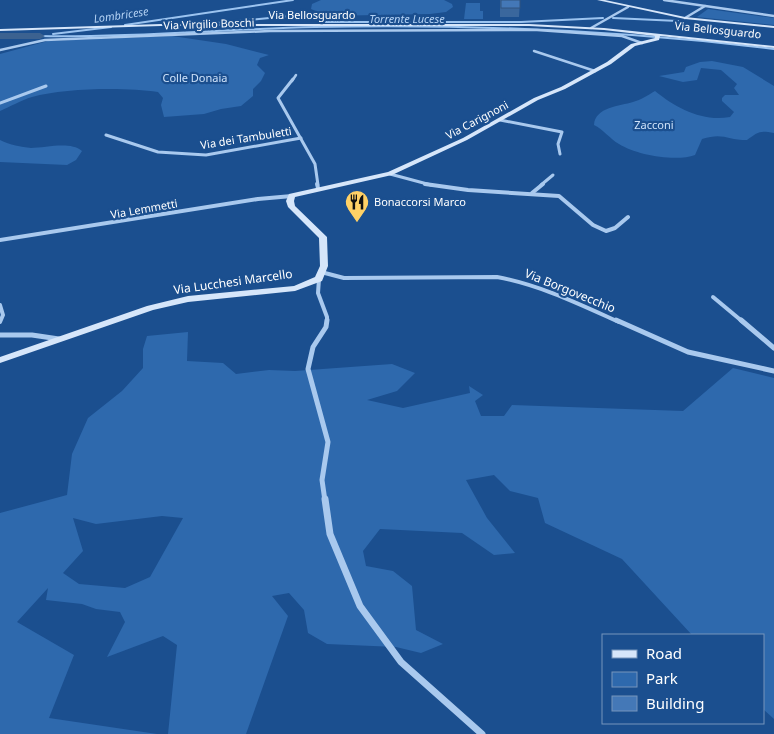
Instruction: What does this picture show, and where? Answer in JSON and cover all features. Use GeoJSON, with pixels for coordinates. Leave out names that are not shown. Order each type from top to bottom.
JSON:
{"type":"FeatureCollection","features":[{"type":"Feature","properties":{"kind":"street"},"geometry":{"type":"LineString","coordinates":[[599,0],[685,18],[774,27]]}},
{"type":"Feature","properties":{"kind":"street"},"geometry":{"type":"LineString","coordinates":[[664,0],[774,16]]}},
{"type":"Feature","properties":{"kind":"street"},"geometry":{"type":"LineString","coordinates":[[685,18],[705,6]]}},
{"type":"Feature","properties":{"kind":"street"},"geometry":{"type":"LineString","coordinates":[[591,28],[628,7]]}},
{"type":"Feature","properties":{"kind":"street","name":"Via Bellosguardo"},"geometry":{"type":"LineString","coordinates":[[0,30],[103,26],[484,24],[591,28],[657,37],[774,47]]}},
{"type":"Feature","properties":{"kind":"street","name":"Via Virgilio Boschi"},"geometry":{"type":"LineString","coordinates":[[0,50],[45,40],[270,30],[582,32],[626,37],[643,43]]}},
{"type":"Feature","properties":{"kind":"street","name":"Via Carignoni"},"geometry":{"type":"LineString","coordinates":[[292,196],[318,188],[366,181],[390,174],[465,139],[536,99],[563,88],[594,71],[633,45],[657,37]]}},
{"type":"Feature","properties":{"kind":"street"},"geometry":{"type":"LineString","coordinates":[[534,51],[594,71]]}},
{"type":"Feature","properties":{"kind":"street","name":"Via dei Tambuletti"},"geometry":{"type":"LineString","coordinates":[[296,75],[292,83],[284,88],[278,98],[315,164],[318,188]]}},
{"type":"Feature","properties":{"kind":"street"},"geometry":{"type":"LineString","coordinates":[[0,103],[46,86]]}},
{"type":"Feature","properties":{"kind":"street"},"geometry":{"type":"LineString","coordinates":[[500,120],[562,132],[558,144],[560,154]]}},
{"type":"Feature","properties":{"kind":"street","name":"Via dei Tambuletti"},"geometry":{"type":"LineString","coordinates":[[106,135],[158,152],[194,155],[206,155],[301,138]]}},
{"type":"Feature","properties":{"kind":"street"},"geometry":{"type":"LineString","coordinates":[[390,174],[411,182],[468,191],[560,196],[585,216],[595,228],[603,232],[612,230],[628,217]]}},
{"type":"Feature","properties":{"kind":"street"},"geometry":{"type":"LineString","coordinates":[[532,194],[553,175]]}},
{"type":"Feature","properties":{"kind":"street"},"geometry":{"type":"LineString","coordinates":[[292,196],[290,201],[292,207],[323,238],[324,266],[320,276],[318,293],[327,317],[326,327],[313,347],[308,369],[328,442],[322,480],[330,534],[360,606],[401,662],[482,734]]}},
{"type":"Feature","properties":{"kind":"street","name":"Via Lemmetti"},"geometry":{"type":"LineString","coordinates":[[0,240],[258,199],[292,196]]}},
{"type":"Feature","properties":{"kind":"street","name":"Via Lucchesi Marcello"},"geometry":{"type":"LineString","coordinates":[[0,360],[150,308],[188,298],[295,288],[320,276]]}},
{"type":"Feature","properties":{"kind":"street","name":"Via Borgovecchio"},"geometry":{"type":"LineString","coordinates":[[320,276],[452,279],[497,277],[514,280],[548,291],[688,352],[774,371]]}},
{"type":"Feature","properties":{"kind":"street"},"geometry":{"type":"LineString","coordinates":[[713,297],[774,348]]}},
{"type":"Feature","properties":{"kind":"street"},"geometry":{"type":"LineString","coordinates":[[0,305],[3,315],[0,322]]}},
{"type":"Feature","properties":{"kind":"street"},"geometry":{"type":"LineString","coordinates":[[0,334],[32,335],[62,340]]}},
{"type":"Feature","properties":{"kind":"green space"},"geometry":{"type":"Polygon","coordinates":[[[321,0],[444,0],[452,4],[453,7],[446,12],[430,14],[324,16],[311,9],[312,4],[321,0]]]}},
{"type":"Feature","properties":{"kind":"green space"},"geometry":{"type":"Polygon","coordinates":[[[466,3],[480,3],[483,19],[464,19],[466,3]]]}},
{"type":"Feature","properties":{"kind":"green space"},"geometry":{"type":"Polygon","coordinates":[[[708,9],[774,18],[774,25],[697,17],[708,9]]]}},
{"type":"Feature","properties":{"kind":"green space","name":"Colle Donaia"},"geometry":{"type":"Polygon","coordinates":[[[172,36],[226,44],[269,55],[260,58],[257,65],[265,73],[261,81],[253,89],[253,96],[241,106],[204,114],[164,117],[161,105],[163,98],[158,92],[112,89],[77,90],[32,97],[0,111],[0,54],[48,41],[172,36]]]}},
{"type":"Feature","properties":{"kind":"green space","name":"Zacconi"},"geometry":{"type":"Polygon","coordinates":[[[712,61],[743,67],[774,86],[774,133],[759,132],[747,140],[720,136],[709,137],[702,139],[695,155],[677,158],[656,156],[626,148],[594,125],[595,119],[603,111],[636,101],[655,91],[672,103],[690,112],[709,117],[730,117],[734,112],[722,101],[722,98],[725,95],[739,95],[734,88],[737,84],[721,70],[701,68],[697,80],[683,82],[659,76],[684,72],[686,67],[700,62],[712,61]]]}},
{"type":"Feature","properties":{"kind":"green space"},"geometry":{"type":"Polygon","coordinates":[[[0,140],[27,148],[71,146],[82,151],[76,160],[67,165],[0,162],[0,140]]]}},
{"type":"Feature","properties":{"kind":"green space"},"geometry":{"type":"Polygon","coordinates":[[[188,332],[187,361],[223,363],[236,374],[269,370],[295,371],[392,364],[415,373],[397,391],[367,400],[403,408],[470,393],[469,386],[483,395],[475,401],[481,416],[504,416],[512,405],[683,411],[733,368],[774,378],[774,719],[764,710],[764,634],[691,634],[622,559],[545,523],[538,498],[510,491],[494,475],[466,480],[487,518],[515,553],[494,555],[462,533],[380,529],[363,551],[366,566],[393,571],[412,586],[416,630],[443,644],[421,653],[396,647],[327,644],[308,633],[304,610],[289,593],[272,596],[288,616],[246,734],[168,734],[177,645],[163,636],[107,657],[125,622],[120,612],[96,609],[82,604],[46,600],[48,588],[17,622],[74,655],[49,718],[157,734],[0,734],[0,513],[67,495],[72,454],[88,418],[122,391],[143,368],[143,349],[147,336],[188,332]],[[162,516],[96,524],[73,518],[83,551],[63,573],[79,584],[125,588],[150,577],[183,518],[162,516]]]}},
{"type":"Feature","properties":{"kind":"building"},"geometry":{"type":"Polygon","coordinates":[[[501,0],[520,0],[520,8],[501,8],[501,0]]]}},
{"type":"Feature","properties":{"kind":"waterway","name":"Lombricese"},"geometry":{"type":"LineString","coordinates":[[125,25],[293,0]]}},
{"type":"Feature","properties":{"kind":"waterway"},"geometry":{"type":"LineString","coordinates":[[206,24],[300,15],[324,20],[325,22],[521,22],[603,18]]}},
{"type":"Feature","properties":{"kind":"waterway"},"geometry":{"type":"LineString","coordinates":[[613,18],[678,21]]}},
{"type":"Feature","properties":{"kind":"waterway","name":"Torrente Lucese"},"geometry":{"type":"LineString","coordinates":[[40,36],[109,36],[315,27],[430,26],[602,33],[717,42],[774,49]]}},
{"type":"Feature","properties":{"kind":"waterway","name":"Lombricese"},"geometry":{"type":"LineString","coordinates":[[53,34],[111,27]]}},
{"type":"Feature","properties":{"kind":"waterway"},"geometry":{"type":"LineString","coordinates":[[0,36],[40,36]]}},
{"type":"Feature","properties":{"kind":"place","name":"Bonaccorsi Marco"},"geometry":{"type":"Point","coordinates":[357,223]}}]}
